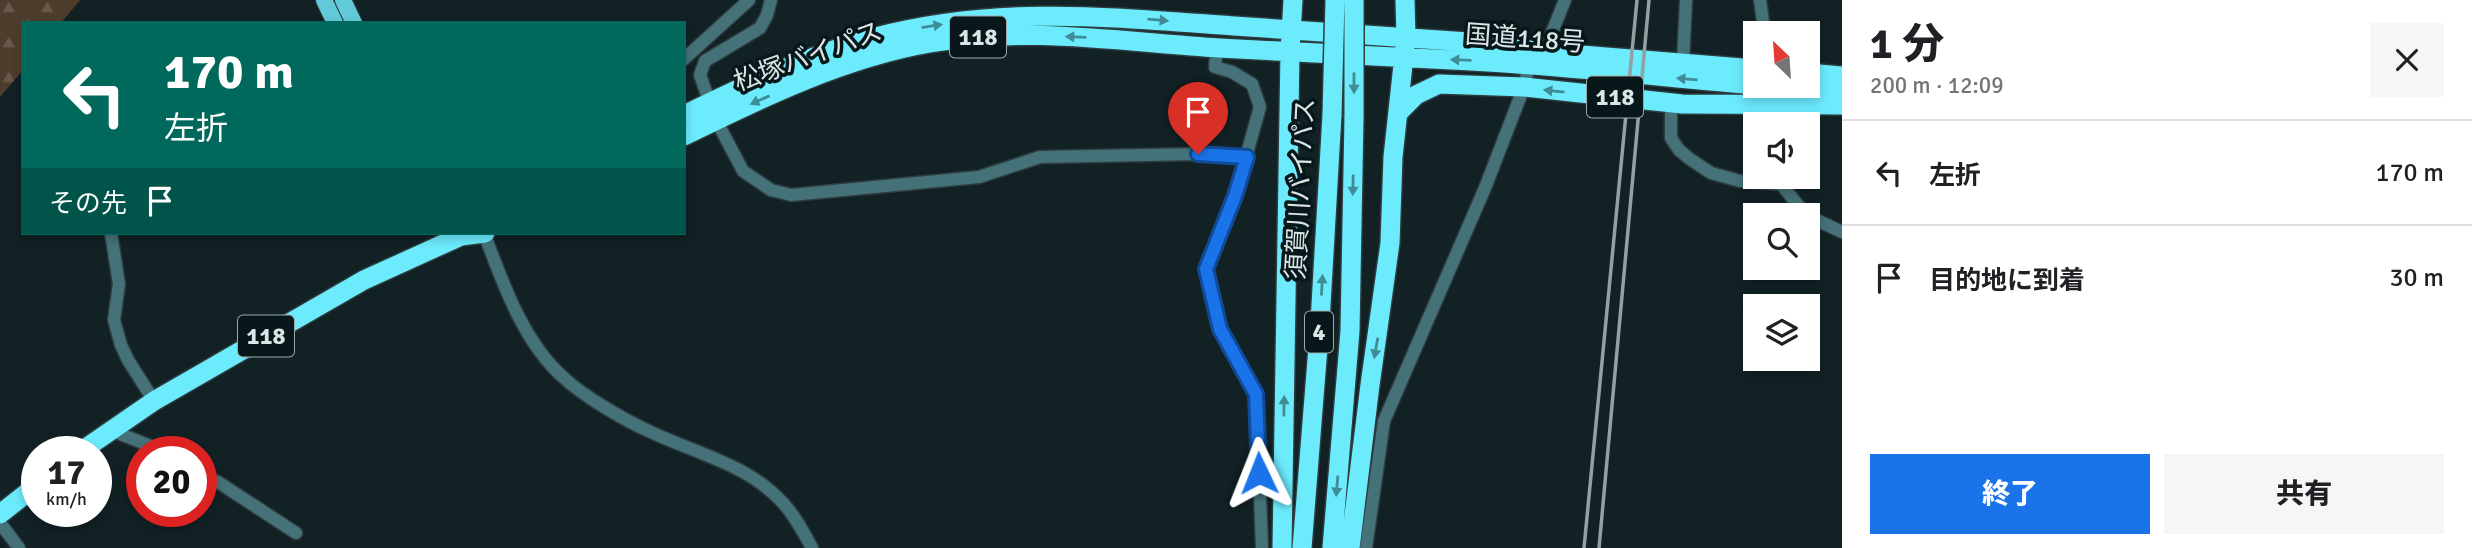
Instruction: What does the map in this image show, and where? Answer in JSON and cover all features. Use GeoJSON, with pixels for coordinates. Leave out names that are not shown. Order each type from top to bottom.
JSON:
{"type":"FeatureCollection","features":[{"type":"Feature","properties":{"kind":"highway"},"geometry":{"type":"LineString","coordinates":[[1282,548],[1293,0]]}},
{"type":"Feature","properties":{"kind":"highway","name":"須賀川バイパス"},"geometry":{"type":"LineString","coordinates":[[1302,548],[1320,322],[1332,115],[1335,0]]}},
{"type":"Feature","properties":{"kind":"highway","name":"須賀川バイパス"},"geometry":{"type":"LineString","coordinates":[[1332,548],[1350,331],[1354,0]]}},
{"type":"Feature","properties":{"kind":"highway"},"geometry":{"type":"LineString","coordinates":[[1350,548],[1362,516],[1370,385],[1390,243],[1393,157],[1406,37],[1405,0]]}},
{"type":"Feature","properties":{"kind":"highway","name":"松塚バイパス"},"geometry":{"type":"LineString","coordinates":[[686,134],[713,111],[773,73],[829,51],[877,37],[965,21],[1002,17],[1105,16],[1291,30]]}},
{"type":"Feature","properties":{"kind":"highway","name":"国道118号"},"geometry":{"type":"LineString","coordinates":[[1291,30],[1483,43],[1544,52],[1743,68]]}},
{"type":"Feature","properties":{"kind":"highway","name":"松塚バイパス"},"geometry":{"type":"LineString","coordinates":[[686,115],[713,111],[783,90],[883,54],[952,40],[1003,35],[1051,36],[1290,51]]}},
{"type":"Feature","properties":{"kind":"highway","name":"国道118号"},"geometry":{"type":"LineString","coordinates":[[1290,51],[1529,65],[1743,84]]}},
{"type":"Feature","properties":{"kind":"highway"},"geometry":{"type":"LineString","coordinates":[[1820,74],[1842,76]]}},
{"type":"Feature","properties":{"kind":"highway","name":"118"},"geometry":{"type":"LineString","coordinates":[[1398,113],[1416,95],[1439,84],[1524,87],[1671,103],[1842,105]]}},
{"type":"Feature","properties":{"kind":"highway"},"geometry":{"type":"LineString","coordinates":[[1820,92],[1842,94]]}},
{"type":"Feature","properties":{"kind":"highway","name":"118"},"geometry":{"type":"LineString","coordinates":[[102,436],[153,401],[363,280],[460,235]]}},
{"type":"Feature","properties":{"kind":"highway"},"geometry":{"type":"LineString","coordinates":[[0,514],[21,498]]}},
{"type":"Feature","properties":{"kind":"main road"},"geometry":{"type":"LineString","coordinates":[[324,0],[334,21]]}},
{"type":"Feature","properties":{"kind":"main road"},"geometry":{"type":"LineString","coordinates":[[343,0],[353,21]]}},
{"type":"Feature","properties":{"kind":"street"},"geometry":{"type":"LineString","coordinates":[[771,0],[760,28],[705,61],[699,75],[713,111],[744,172],[771,190],[791,195],[979,177],[1040,157],[1198,154],[1247,157]]}},
{"type":"Feature","properties":{"kind":"street"},"geometry":{"type":"LineString","coordinates":[[1544,52],[1565,0]]}},
{"type":"Feature","properties":{"kind":"street"},"geometry":{"type":"LineString","coordinates":[[1683,63],[1686,0]]}},
{"type":"Feature","properties":{"kind":"street"},"geometry":{"type":"LineString","coordinates":[[1760,0],[1763,21]]}},
{"type":"Feature","properties":{"kind":"street"},"geometry":{"type":"LineString","coordinates":[[686,57],[746,1]]}},
{"type":"Feature","properties":{"kind":"street"},"geometry":{"type":"LineString","coordinates":[[1217,47],[1215,67],[1231,72],[1252,85],[1260,107],[1235,196],[1206,269],[1220,329],[1256,394],[1262,548]]}},
{"type":"Feature","properties":{"kind":"street"},"geometry":{"type":"LineString","coordinates":[[1366,548],[1362,516],[1384,421],[1485,188],[1524,87],[1529,65]]}},
{"type":"Feature","properties":{"kind":"street"},"geometry":{"type":"LineString","coordinates":[[1671,103],[1671,138],[1679,150],[1711,173],[1740,181],[1781,184],[1796,203]]}},
{"type":"Feature","properties":{"kind":"street"},"geometry":{"type":"LineString","coordinates":[[1820,222],[1842,232]]}},
{"type":"Feature","properties":{"kind":"street"},"geometry":{"type":"LineString","coordinates":[[111,235],[119,284],[114,320],[124,352],[153,401]]}},
{"type":"Feature","properties":{"kind":"street"},"geometry":{"type":"LineString","coordinates":[[485,235],[507,295],[534,341],[564,378],[652,433],[727,463],[766,487],[785,504],[812,548]]}},
{"type":"Feature","properties":{"kind":"street"},"geometry":{"type":"LineString","coordinates":[[110,430],[126,436]]}},
{"type":"Feature","properties":{"kind":"street"},"geometry":{"type":"LineString","coordinates":[[217,482],[296,533]]}},
{"type":"Feature","properties":{"kind":"street"},"geometry":{"type":"LineString","coordinates":[[0,523],[19,548]]}},
{"type":"Feature","properties":{"kind":"green space"},"geometry":{"type":"Polygon","coordinates":[[[0,0],[80,0],[63,21],[21,21],[21,72],[0,97],[0,0]]]}},
{"type":"Feature","properties":{"kind":"railway"},"geometry":{"type":"LineString","coordinates":[[1584,548],[1637,0]]}},
{"type":"Feature","properties":{"kind":"railway"},"geometry":{"type":"LineString","coordinates":[[1599,548],[1649,0]]}},
{"type":"Feature","properties":{"kind":"route"},"geometry":{"type":"LineString","coordinates":[[1198,154],[1247,157],[1235,196],[1206,269],[1220,329],[1256,394],[1259,473]]}}]}
